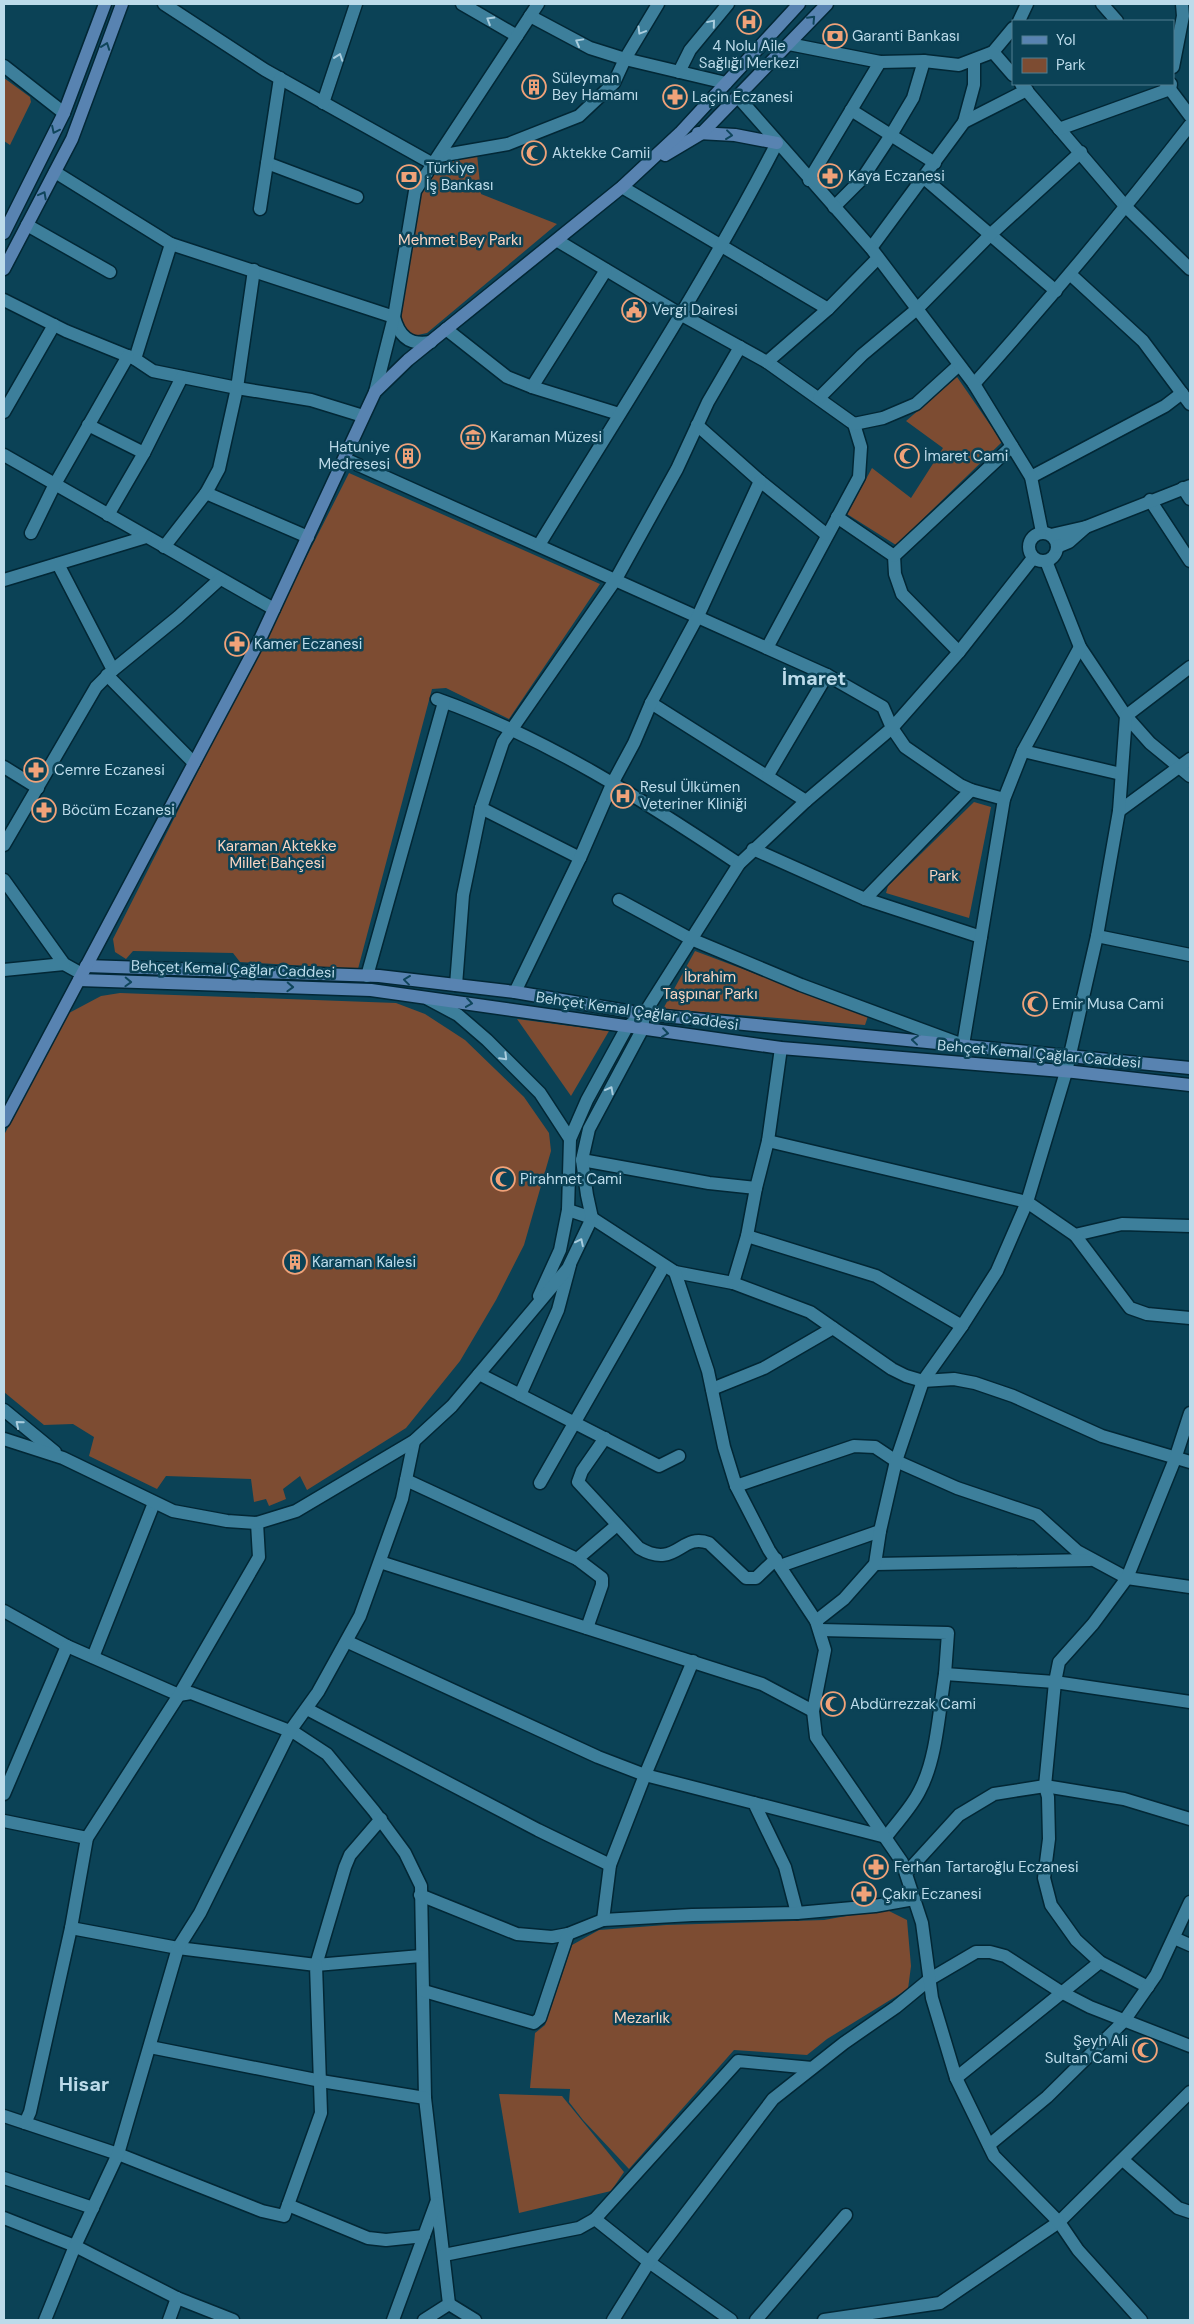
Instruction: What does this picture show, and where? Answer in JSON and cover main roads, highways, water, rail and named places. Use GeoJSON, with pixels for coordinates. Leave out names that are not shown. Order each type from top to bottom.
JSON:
{"type":"FeatureCollection","features":[{"type":"Feature","properties":{"kind":"main road"},"geometry":{"type":"LineString","coordinates":[[4,234],[64,113],[105,4]]}},
{"type":"Feature","properties":{"kind":"main road"},"geometry":{"type":"LineString","coordinates":[[4,269],[72,139],[122,4]]}},
{"type":"Feature","properties":{"kind":"main road"},"geometry":{"type":"LineString","coordinates":[[4,1121],[274,609],[375,392],[408,360],[558,241],[645,166],[680,133],[799,4]]}},
{"type":"Feature","properties":{"kind":"main road"},"geometry":{"type":"LineString","coordinates":[[645,166],[702,133],[827,4]]}},
{"type":"Feature","properties":{"kind":"main road"},"geometry":{"type":"LineString","coordinates":[[726,83],[738,97]]}},
{"type":"Feature","properties":{"kind":"main road"},"geometry":{"type":"LineString","coordinates":[[680,133],[735,135],[777,143]]}},
{"type":"Feature","properties":{"kind":"main road","name":"Behçet Kemal Çağlar Caddesi"},"geometry":{"type":"LineString","coordinates":[[83,973],[367,976],[515,992],[644,1014],[1190,1068]]}},
{"type":"Feature","properties":{"kind":"main road","name":"Behçet Kemal Çağlar Caddesi"},"geometry":{"type":"LineString","coordinates":[[83,973],[370,990],[642,1030],[781,1048],[1066,1072],[1190,1085]]}},
{"type":"Feature","properties":{"kind":"place","name":"4 Nolu Aile Sağlığı Merkezi"},"geometry":{"type":"Point","coordinates":[749,22]}},
{"type":"Feature","properties":{"kind":"place","name":"Garanti Bankası"},"geometry":{"type":"Point","coordinates":[835,36]}},
{"type":"Feature","properties":{"kind":"place","name":"Süleyman Bey Hamamı"},"geometry":{"type":"Point","coordinates":[534,87]}},
{"type":"Feature","properties":{"kind":"place","name":"Laçin Eczanesi"},"geometry":{"type":"Point","coordinates":[675,97]}},
{"type":"Feature","properties":{"kind":"place","name":"Aktekke Camii"},"geometry":{"type":"Point","coordinates":[534,153]}},
{"type":"Feature","properties":{"kind":"place","name":"Kaya Eczanesi"},"geometry":{"type":"Point","coordinates":[830,176]}},
{"type":"Feature","properties":{"kind":"place","name":"Türkiye İş Bankası"},"geometry":{"type":"Point","coordinates":[409,177]}},
{"type":"Feature","properties":{"kind":"place","name":"Vergi Dairesi"},"geometry":{"type":"Point","coordinates":[634,310]}},
{"type":"Feature","properties":{"kind":"place","name":"Karaman Müzesi"},"geometry":{"type":"Point","coordinates":[473,437]}},
{"type":"Feature","properties":{"kind":"place","name":"Hatuniye Medresesi"},"geometry":{"type":"Point","coordinates":[408,456]}},
{"type":"Feature","properties":{"kind":"place","name":"İmaret Cami"},"geometry":{"type":"Point","coordinates":[907,456]}},
{"type":"Feature","properties":{"kind":"place","name":"Kamer Eczanesi"},"geometry":{"type":"Point","coordinates":[237,644]}},
{"type":"Feature","properties":{"kind":"place","name":"Cemre Eczanesi"},"geometry":{"type":"Point","coordinates":[36,770]}},
{"type":"Feature","properties":{"kind":"place","name":"Resul Ülkümen Veteriner Kliniği"},"geometry":{"type":"Point","coordinates":[623,796]}},
{"type":"Feature","properties":{"kind":"place","name":"Böcüm Eczanesi"},"geometry":{"type":"Point","coordinates":[44,810]}},
{"type":"Feature","properties":{"kind":"place","name":"Emir Musa Cami"},"geometry":{"type":"Point","coordinates":[1035,1004]}},
{"type":"Feature","properties":{"kind":"place","name":"Pirahmet Cami"},"geometry":{"type":"Point","coordinates":[503,1179]}},
{"type":"Feature","properties":{"kind":"place","name":"Karaman Kalesi"},"geometry":{"type":"Point","coordinates":[295,1262]}},
{"type":"Feature","properties":{"kind":"place","name":"Abdürrezzak Cami"},"geometry":{"type":"Point","coordinates":[833,1704]}},
{"type":"Feature","properties":{"kind":"place","name":"Ferhan Tartaroğlu Eczanesi"},"geometry":{"type":"Point","coordinates":[876,1867]}},
{"type":"Feature","properties":{"kind":"place","name":"Çakır Eczanesi"},"geometry":{"type":"Point","coordinates":[864,1894]}},
{"type":"Feature","properties":{"kind":"place","name":"Şeyh Ali Sultan Cami"},"geometry":{"type":"Point","coordinates":[1145,2050]}},
{"type":"Feature","properties":{"kind":"district","name":"İmaret"},"geometry":{"type":"Point","coordinates":[814,678]}},
{"type":"Feature","properties":{"kind":"district","name":"Hisar"},"geometry":{"type":"Point","coordinates":[84,2084]}},
{"type":"Feature","properties":{"kind":"park label","name":"Mehmet Bey Parkı"},"geometry":{"type":"Point","coordinates":[460,240]}},
{"type":"Feature","properties":{"kind":"park label","name":"Karaman Aktekke Millet Bahçesi"},"geometry":{"type":"Point","coordinates":[277,854]}},
{"type":"Feature","properties":{"kind":"park label","name":"Park"},"geometry":{"type":"Point","coordinates":[944,876]}},
{"type":"Feature","properties":{"kind":"park label","name":"İbrahim Taşpınar Parkı"},"geometry":{"type":"Point","coordinates":[710,986]}},
{"type":"Feature","properties":{"kind":"park label","name":"Mezarlık"},"geometry":{"type":"Point","coordinates":[642,2018]}}]}
